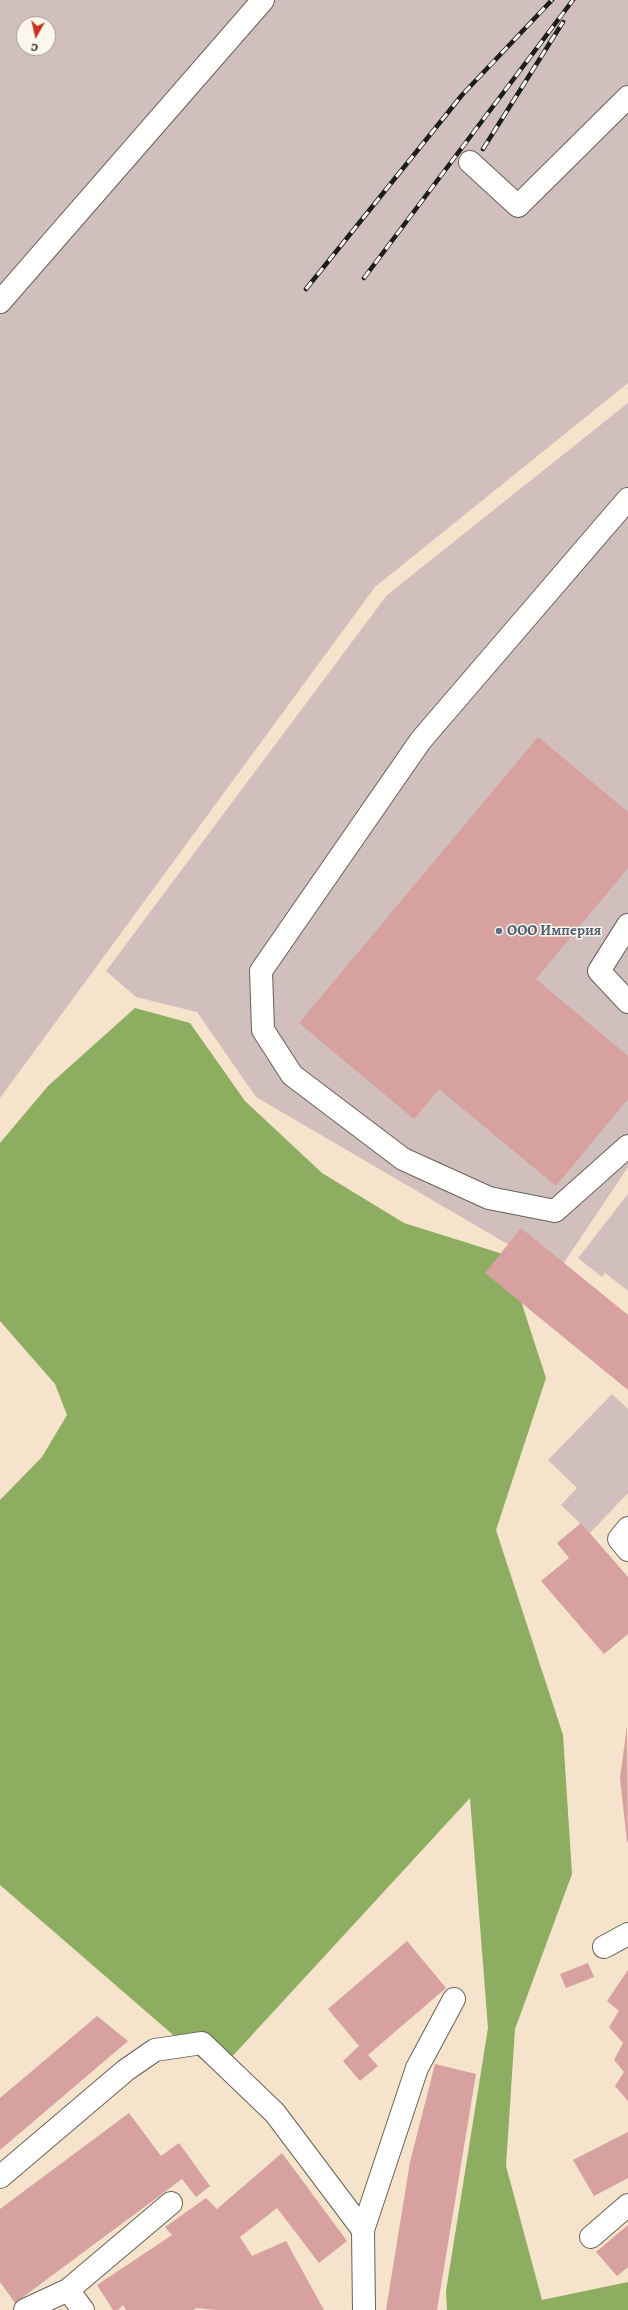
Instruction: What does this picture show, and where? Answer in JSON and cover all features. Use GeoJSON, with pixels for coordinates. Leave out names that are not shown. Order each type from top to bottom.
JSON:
{"type":"FeatureCollection","features":[{"type":"Feature","properties":{"kind":"street"},"geometry":{"type":"LineString","coordinates":[[0,302],[262,0]]}},
{"type":"Feature","properties":{"kind":"street"},"geometry":{"type":"LineString","coordinates":[[470,162],[518,206],[628,97]]}},
{"type":"Feature","properties":{"kind":"street"},"geometry":{"type":"LineString","coordinates":[[628,499],[421,740],[261,971],[263,1030],[292,1075],[403,1159],[489,1198],[555,1211],[628,1146]]}},
{"type":"Feature","properties":{"kind":"street"},"geometry":{"type":"LineString","coordinates":[[628,925],[599,971],[628,1002]]}},
{"type":"Feature","properties":{"kind":"street"},"geometry":{"type":"LineString","coordinates":[[628,1528],[618,1539],[628,1550]]}},
{"type":"Feature","properties":{"kind":"street"},"geometry":{"type":"LineString","coordinates":[[604,1947],[628,1934]]}},
{"type":"Feature","properties":{"kind":"street"},"geometry":{"type":"LineString","coordinates":[[364,2310],[363,2230],[417,2068],[454,1999]]}},
{"type":"Feature","properties":{"kind":"street"},"geometry":{"type":"LineString","coordinates":[[0,2177],[126,2070],[155,2050],[202,2043],[275,2113],[363,2230]]}},
{"type":"Feature","properties":{"kind":"street"},"geometry":{"type":"LineString","coordinates":[[25,2310],[68,2290],[171,2203]]}},
{"type":"Feature","properties":{"kind":"street"},"geometry":{"type":"LineString","coordinates":[[591,2237],[628,2205]]}},
{"type":"Feature","properties":{"kind":"street"},"geometry":{"type":"LineString","coordinates":[[68,2290],[83,2310]]}},
{"type":"Feature","properties":{"kind":"shaded area"},"geometry":{"type":"Polygon","coordinates":[[[0,0],[628,0],[628,383],[375,587],[0,1098],[0,0]]]}},
{"type":"Feature","properties":{"kind":"shaded area"},"geometry":{"type":"Polygon","coordinates":[[[628,403],[628,1167],[557,1273],[256,1097],[197,1012],[136,997],[106,971],[387,595],[628,403]]]}},
{"type":"Feature","properties":{"kind":"shaded area"},"geometry":{"type":"Polygon","coordinates":[[[628,1194],[628,1291],[605,1273],[602,1277],[578,1258],[628,1194]]]}},
{"type":"Feature","properties":{"kind":"shaded area"},"geometry":{"type":"Polygon","coordinates":[[[612,1394],[628,1409],[628,1493],[590,1533],[561,1505],[577,1488],[548,1460],[612,1394]]]}},
{"type":"Feature","properties":{"kind":"green space"},"geometry":{"type":"Polygon","coordinates":[[[135,1008],[190,1023],[245,1101],[322,1173],[404,1223],[506,1255],[546,1378],[496,1530],[563,1735],[572,1874],[515,2029],[506,2166],[542,2300],[628,2282],[628,2310],[447,2310],[446,2291],[488,2028],[470,1798],[217,2073],[0,1885],[0,1500],[42,1457],[67,1415],[55,1384],[0,1321],[0,1143],[48,1086],[135,1008]]]}},
{"type":"Feature","properties":{"kind":"building"},"geometry":{"type":"Polygon","coordinates":[[[538,737],[628,812],[628,868],[536,979],[628,1056],[628,1099],[556,1186],[439,1089],[414,1119],[299,1023],[538,737]]]}},
{"type":"Feature","properties":{"kind":"building"},"geometry":{"type":"Polygon","coordinates":[[[521,1228],[628,1315],[628,1390],[485,1273],[521,1228]]]}},
{"type":"Feature","properties":{"kind":"building"},"geometry":{"type":"Polygon","coordinates":[[[581,1523],[628,1577],[628,1634],[604,1654],[541,1581],[569,1558],[557,1543],[581,1523]]]}},
{"type":"Feature","properties":{"kind":"building"},"geometry":{"type":"Polygon","coordinates":[[[627,1726],[628,1842],[620,1778],[627,1726]]]}},
{"type":"Feature","properties":{"kind":"building"},"geometry":{"type":"Polygon","coordinates":[[[407,1941],[446,1988],[368,2055],[378,2066],[360,2081],[343,2061],[359,2046],[328,2009],[407,1941]]]}},
{"type":"Feature","properties":{"kind":"building"},"geometry":{"type":"Polygon","coordinates":[[[588,1963],[594,1977],[566,1988],[560,1974],[588,1963]]]}},
{"type":"Feature","properties":{"kind":"building"},"geometry":{"type":"Polygon","coordinates":[[[628,1970],[628,2101],[615,2086],[624,2072],[614,2060],[623,2043],[609,2027],[619,2011],[607,2001],[628,1970]]]}},
{"type":"Feature","properties":{"kind":"building"},"geometry":{"type":"Polygon","coordinates":[[[97,2016],[128,2041],[0,2150],[0,2098],[97,2016]]]}},
{"type":"Feature","properties":{"kind":"building"},"geometry":{"type":"Polygon","coordinates":[[[435,2064],[476,2074],[437,2310],[386,2310],[410,2162],[435,2064]]]}},
{"type":"Feature","properties":{"kind":"building"},"geometry":{"type":"Polygon","coordinates":[[[129,2113],[161,2156],[179,2143],[210,2186],[196,2197],[182,2179],[15,2303],[0,2282],[0,2209],[129,2113]]]}},
{"type":"Feature","properties":{"kind":"building"},"geometry":{"type":"Polygon","coordinates":[[[628,2132],[628,2178],[594,2196],[573,2160],[628,2132]]]}},
{"type":"Feature","properties":{"kind":"building"},"geometry":{"type":"Polygon","coordinates":[[[282,2153],[347,2241],[319,2263],[277,2208],[240,2237],[252,2256],[286,2241],[324,2310],[216,2310],[197,2308],[193,2310],[126,2310],[123,2305],[118,2310],[113,2310],[97,2285],[172,2235],[165,2227],[206,2198],[217,2209],[282,2153]]]}},
{"type":"Feature","properties":{"kind":"building"},"geometry":{"type":"Polygon","coordinates":[[[628,2225],[628,2267],[617,2276],[596,2252],[628,2225]]]}},
{"type":"Feature","properties":{"kind":"railway"},"geometry":{"type":"LineString","coordinates":[[306,289],[462,95],[552,0]]}},
{"type":"Feature","properties":{"kind":"railway"},"geometry":{"type":"LineString","coordinates":[[364,278],[573,0]]}},
{"type":"Feature","properties":{"kind":"railway"},"geometry":{"type":"LineString","coordinates":[[483,149],[563,22]]}},
{"type":"Feature","properties":{"kind":"place","name":"ООО Империя"},"geometry":{"type":"Point","coordinates":[499,931]}}]}
